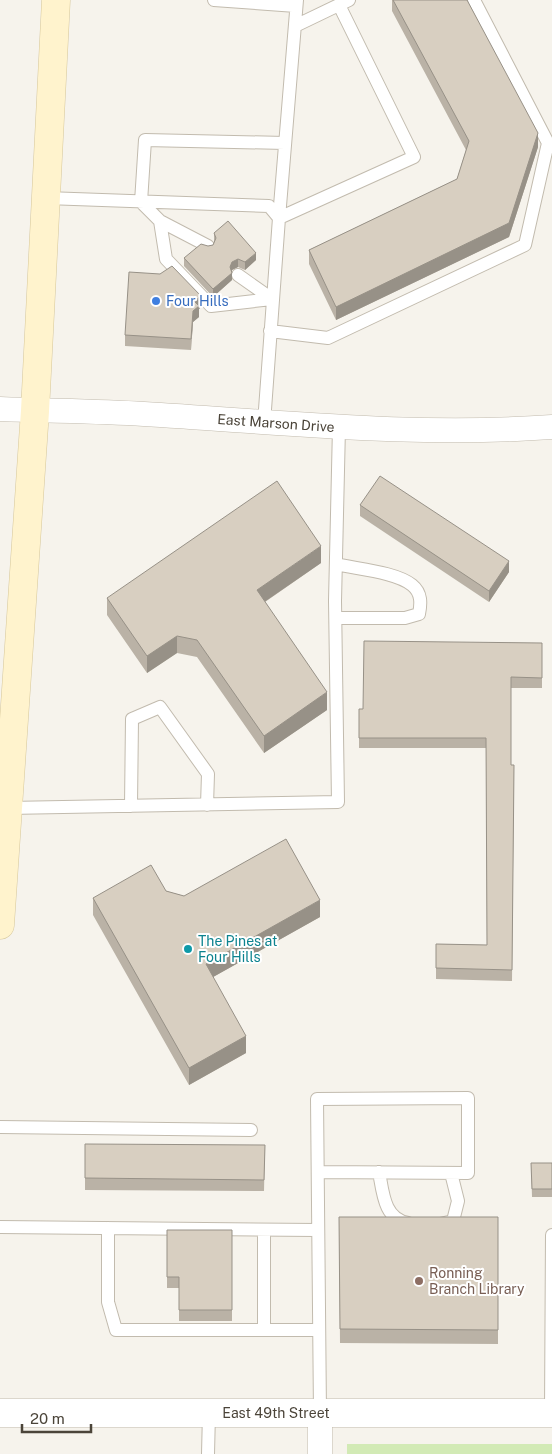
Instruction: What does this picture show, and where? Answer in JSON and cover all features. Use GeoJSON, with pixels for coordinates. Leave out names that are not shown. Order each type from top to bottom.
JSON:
{"type":"FeatureCollection","features":[{"type":"Feature","properties":{"kind":"main road"},"geometry":{"type":"LineString","coordinates":[[0,925],[35,410],[56,0]]}},
{"type":"Feature","properties":{"kind":"street","name":"East Marson Drive"},"geometry":{"type":"LineString","coordinates":[[0,409],[142,414],[338,427],[445,430],[552,427]]}},
{"type":"Feature","properties":{"kind":"street","name":"East 49th Street"},"geometry":{"type":"LineString","coordinates":[[0,1413],[552,1414]]}},
{"type":"Feature","properties":{"kind":"street"},"geometry":{"type":"LineString","coordinates":[[320,1413],[320,1454]]}},
{"type":"Feature","properties":{"kind":"lane"},"geometry":{"type":"LineString","coordinates":[[214,0],[296,3],[278,218],[264,423]]}},
{"type":"Feature","properties":{"kind":"lane"},"geometry":{"type":"LineString","coordinates":[[270,331],[328,338],[525,245],[548,143],[474,0]]}},
{"type":"Feature","properties":{"kind":"lane"},"geometry":{"type":"LineString","coordinates":[[278,218],[414,157],[344,2],[295,26]]}},
{"type":"Feature","properties":{"kind":"lane"},"geometry":{"type":"LineString","coordinates":[[208,246],[160,221],[141,202],[145,140],[285,143]]}},
{"type":"Feature","properties":{"kind":"lane"},"geometry":{"type":"LineString","coordinates":[[46,198],[269,206],[278,218]]}},
{"type":"Feature","properties":{"kind":"lane"},"geometry":{"type":"LineString","coordinates":[[160,221],[166,259],[211,306],[272,299]]}},
{"type":"Feature","properties":{"kind":"lane"},"geometry":{"type":"LineString","coordinates":[[238,275],[272,299]]}},
{"type":"Feature","properties":{"kind":"lane"},"geometry":{"type":"LineString","coordinates":[[8,808],[338,802],[336,564],[338,427]]}},
{"type":"Feature","properties":{"kind":"lane"},"geometry":{"type":"LineString","coordinates":[[336,564],[392,577],[413,586],[422,601],[419,614],[405,618],[336,618]]}},
{"type":"Feature","properties":{"kind":"lane"},"geometry":{"type":"LineString","coordinates":[[131,806],[132,719],[160,707],[208,774],[207,805]]}},
{"type":"Feature","properties":{"kind":"lane"},"geometry":{"type":"LineString","coordinates":[[318,1172],[468,1173],[468,1098],[317,1099],[320,1413]]}},
{"type":"Feature","properties":{"kind":"lane"},"geometry":{"type":"LineString","coordinates":[[0,1127],[251,1130]]}},
{"type":"Feature","properties":{"kind":"lane"},"geometry":{"type":"LineString","coordinates":[[379,1172],[389,1212],[398,1221],[441,1224],[453,1221],[458,1201],[451,1173]]}},
{"type":"Feature","properties":{"kind":"lane"},"geometry":{"type":"LineString","coordinates":[[0,1227],[318,1230]]}},
{"type":"Feature","properties":{"kind":"lane"},"geometry":{"type":"LineString","coordinates":[[108,1228],[108,1302],[116,1330],[319,1330]]}},
{"type":"Feature","properties":{"kind":"lane"},"geometry":{"type":"LineString","coordinates":[[264,1230],[264,1330]]}},
{"type":"Feature","properties":{"kind":"lane"},"geometry":{"type":"LineString","coordinates":[[552,1235],[552,1414]]}},
{"type":"Feature","properties":{"kind":"lane"},"geometry":{"type":"LineString","coordinates":[[208,1454],[209,1413]]}},
{"type":"Feature","properties":{"kind":"green space"},"geometry":{"type":"Polygon","coordinates":[[[347,1444],[552,1444],[552,1454],[347,1454],[347,1444]]]}},
{"type":"Feature","properties":{"kind":"building"},"geometry":{"type":"Polygon","coordinates":[[[393,0],[467,0],[538,133],[509,223],[336,307],[309,250],[457,179],[469,141],[393,0]]]}},
{"type":"Feature","properties":{"kind":"building"},"geometry":{"type":"Polygon","coordinates":[[[228,221],[256,253],[245,262],[238,259],[232,262],[230,267],[232,273],[213,289],[184,258],[201,244],[213,245],[216,238],[214,233],[228,221]]]}},
{"type":"Feature","properties":{"kind":"building","name":"Four Hills"},"geometry":{"type":"Polygon","coordinates":[[[172,266],[201,296],[194,301],[199,306],[193,311],[191,339],[125,335],[129,272],[160,274],[172,266]]]}},
{"type":"Feature","properties":{"kind":"building"},"geometry":{"type":"Polygon","coordinates":[[[380,476],[509,561],[489,591],[360,505],[380,476]]]}},
{"type":"Feature","properties":{"kind":"building"},"geometry":{"type":"Polygon","coordinates":[[[277,481],[321,546],[257,590],[327,692],[264,736],[197,640],[177,636],[147,656],[107,598],[277,481]]]}},
{"type":"Feature","properties":{"kind":"building"},"geometry":{"type":"Polygon","coordinates":[[[364,641],[542,643],[542,678],[511,677],[511,765],[514,765],[512,970],[436,968],[436,944],[487,945],[486,738],[359,738],[359,709],[363,709],[364,641]]]}},
{"type":"Feature","properties":{"kind":"building","name":"The Pines at Four Hills"},"geometry":{"type":"Polygon","coordinates":[[[286,839],[320,900],[206,964],[246,1036],[189,1068],[93,898],[151,865],[166,891],[184,896],[286,839]]]}},
{"type":"Feature","properties":{"kind":"building"},"geometry":{"type":"Polygon","coordinates":[[[85,1144],[265,1145],[264,1180],[85,1178],[85,1144]]]}},
{"type":"Feature","properties":{"kind":"building"},"geometry":{"type":"Polygon","coordinates":[[[531,1163],[552,1163],[552,1189],[532,1189],[531,1163]]]}},
{"type":"Feature","properties":{"kind":"building","name":"Ronning Branch Library"},"geometry":{"type":"Polygon","coordinates":[[[339,1217],[498,1217],[498,1330],[340,1329],[339,1217]]]}},
{"type":"Feature","properties":{"kind":"building"},"geometry":{"type":"Polygon","coordinates":[[[167,1230],[232,1230],[232,1310],[179,1310],[179,1277],[167,1277],[167,1230]]]}},
{"type":"Feature","properties":{"kind":"place","name":"Four Hills"},"geometry":{"type":"Point","coordinates":[156,301]}},
{"type":"Feature","properties":{"kind":"place","name":"The Pines at Four Hills"},"geometry":{"type":"Point","coordinates":[188,949]}},
{"type":"Feature","properties":{"kind":"place","name":"Ronning Branch Library"},"geometry":{"type":"Point","coordinates":[419,1281]}}]}
